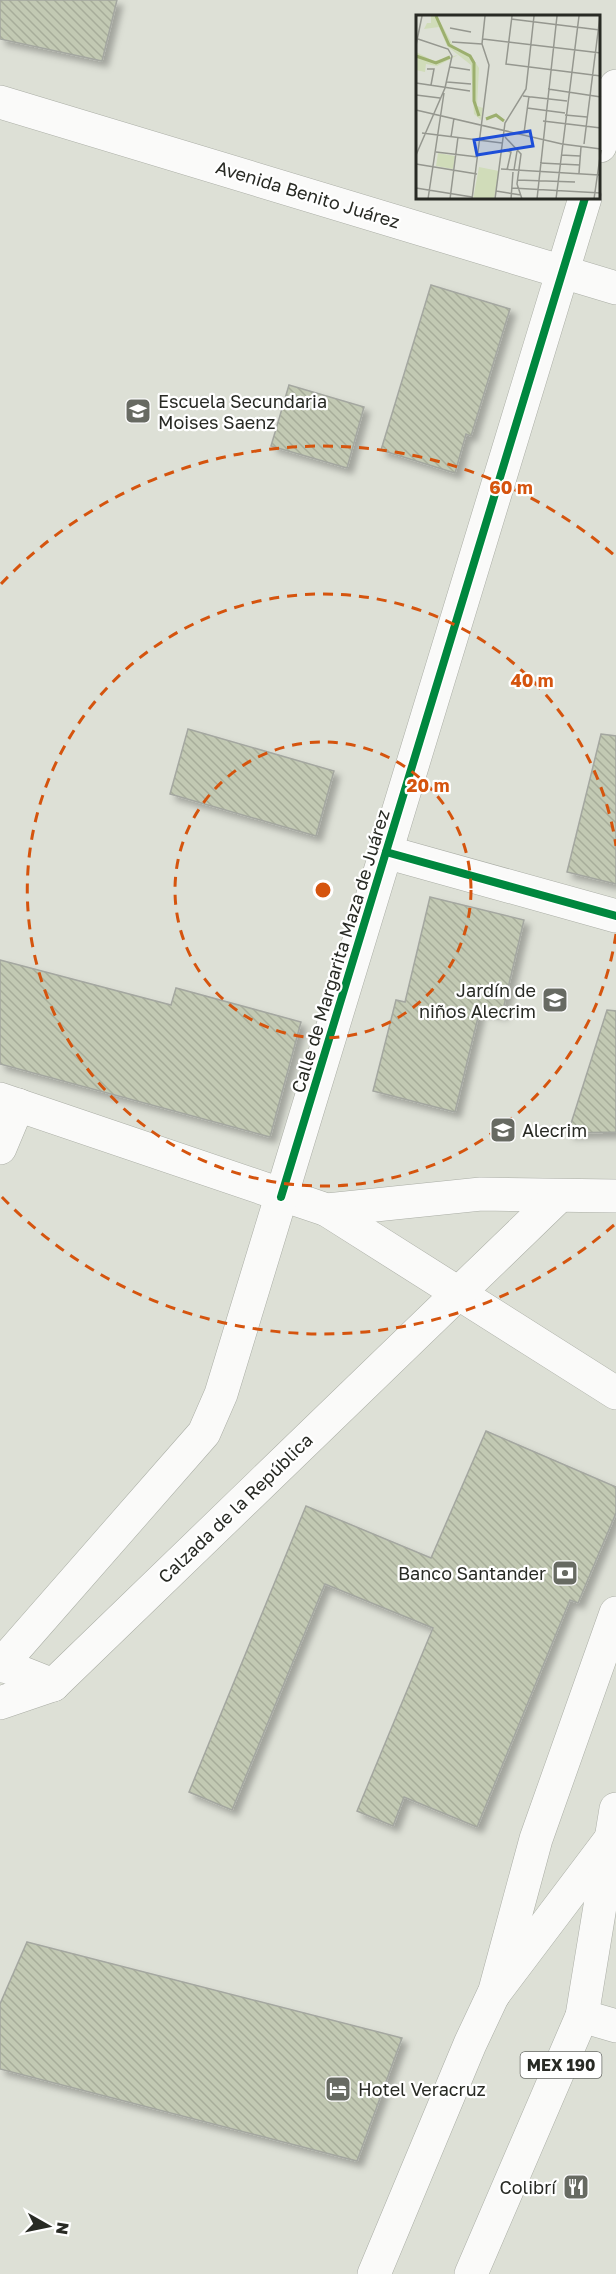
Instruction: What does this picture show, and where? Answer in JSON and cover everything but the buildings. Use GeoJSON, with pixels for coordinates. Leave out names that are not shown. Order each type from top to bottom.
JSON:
{"type":"FeatureCollection","features":[{"type":"Feature","properties":{"kind":"main road"},"geometry":{"type":"LineString","coordinates":[[601,142],[616,86]]}},
{"type":"Feature","properties":{"kind":"main road","name":"Avenida Benito Juárez"},"geometry":{"type":"LineString","coordinates":[[0,102],[616,288]]}},
{"type":"Feature","properties":{"kind":"main road","name":"Calle de Margarita Maza de Juárez"},"geometry":{"type":"LineString","coordinates":[[281,1197],[584,200]]}},
{"type":"Feature","properties":{"kind":"main road"},"geometry":{"type":"LineString","coordinates":[[386,852],[616,916]]}},
{"type":"Feature","properties":{"kind":"main road"},"geometry":{"type":"LineString","coordinates":[[0,1148],[9,1102],[281,1197],[327,1210],[616,1393]]}},
{"type":"Feature","properties":{"kind":"main road"},"geometry":{"type":"LineString","coordinates":[[327,1210],[481,1194],[616,1196]]}},
{"type":"Feature","properties":{"kind":"main road","name":"Calzada de la República"},"geometry":{"type":"LineString","coordinates":[[0,1703],[53,1685],[559,1196]]}},
{"type":"Feature","properties":{"kind":"main road"},"geometry":{"type":"LineString","coordinates":[[53,1685],[1,1665],[204,1433],[221,1394],[281,1197]]}},
{"type":"Feature","properties":{"kind":"main road"},"geometry":{"type":"LineString","coordinates":[[493,1995],[536,1839],[616,1613]]}},
{"type":"Feature","properties":{"kind":"main road","name":"MEX 190"},"geometry":{"type":"LineString","coordinates":[[471,2274],[582,2016],[616,1809]]}},
{"type":"Feature","properties":{"kind":"main road","name":"MEX 190"},"geometry":{"type":"LineString","coordinates":[[374,2274],[470,2044],[493,1995],[612,1838]]}},
{"type":"Feature","properties":{"kind":"main road"},"geometry":{"type":"LineString","coordinates":[[582,2016],[616,2026]]}},
{"type":"Feature","properties":{"kind":"cycle path"},"geometry":{"type":"LineString","coordinates":[[281,1197],[584,200]]}},
{"type":"Feature","properties":{"kind":"cycle path"},"geometry":{"type":"LineString","coordinates":[[386,852],[616,916]]}},
{"type":"Feature","properties":{"kind":"place","name":"Escuela Secundaria Moises Saenz"},"geometry":{"type":"Point","coordinates":[138,411]}},
{"type":"Feature","properties":{"kind":"place","name":"Jardín de niños Alecrim"},"geometry":{"type":"Point","coordinates":[555,1000]}},
{"type":"Feature","properties":{"kind":"place","name":"Alecrim"},"geometry":{"type":"Point","coordinates":[503,1130]}},
{"type":"Feature","properties":{"kind":"place","name":"Banco Santander"},"geometry":{"type":"Point","coordinates":[565,1573]}},
{"type":"Feature","properties":{"kind":"place","name":"Hotel Veracruz"},"geometry":{"type":"Point","coordinates":[338,2089]}},
{"type":"Feature","properties":{"kind":"place","name":"Colibrí"},"geometry":{"type":"Point","coordinates":[576,2187]}}]}
